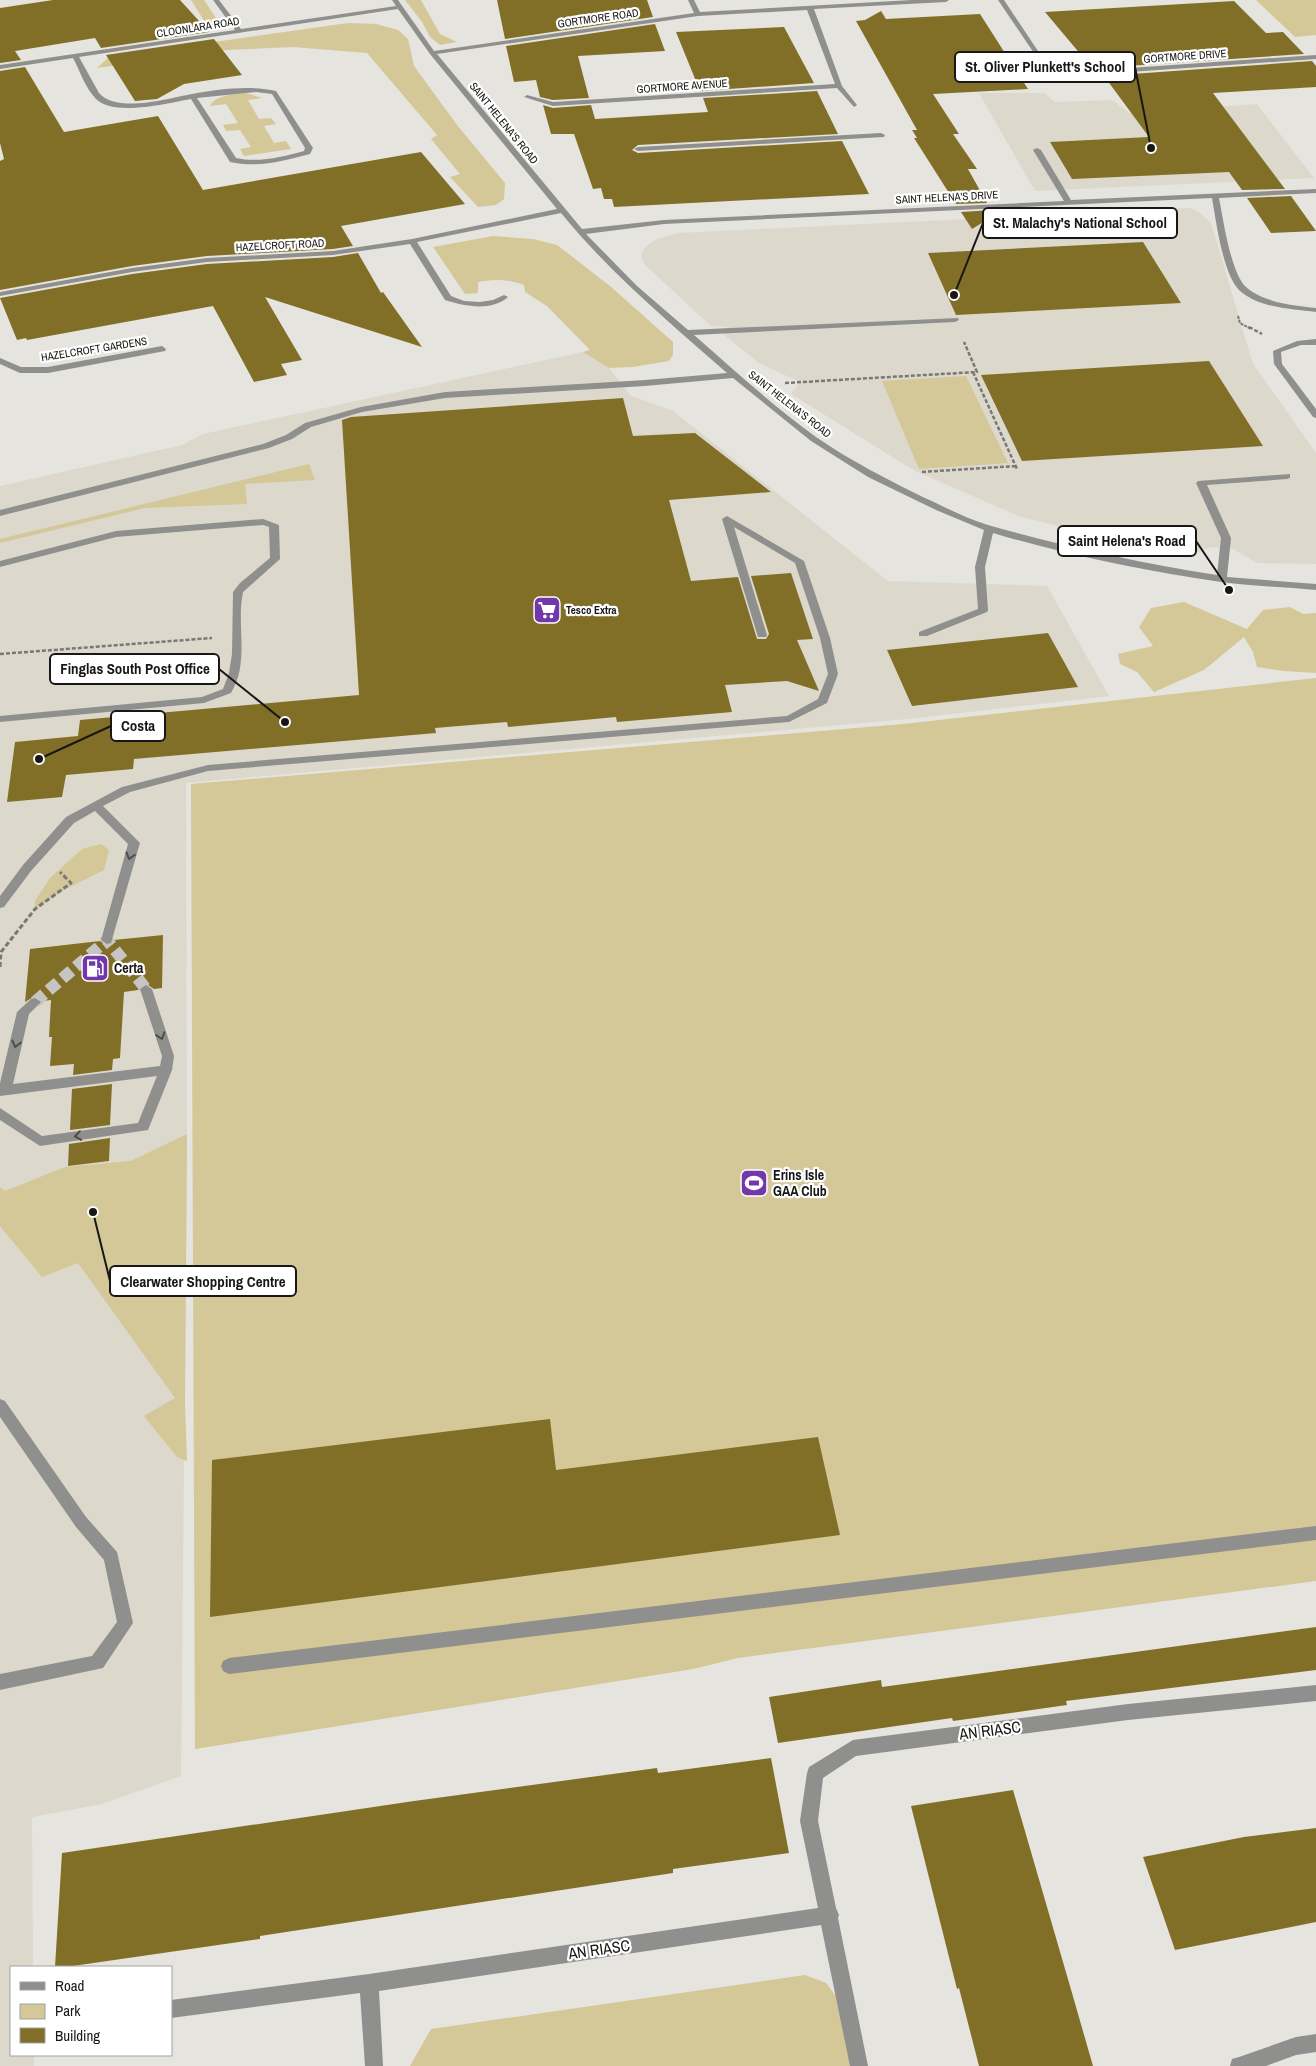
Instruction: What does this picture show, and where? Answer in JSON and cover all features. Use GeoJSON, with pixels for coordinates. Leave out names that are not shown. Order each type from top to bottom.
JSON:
{"type":"FeatureCollection","features":[{"type":"Feature","properties":{"kind":"street"},"geometry":{"type":"LineString","coordinates":[[216,0],[239,31]]}},
{"type":"Feature","properties":{"kind":"street"},"geometry":{"type":"LineString","coordinates":[[691,0],[698,14]]}},
{"type":"Feature","properties":{"kind":"street","name":"GORTMORE ROAD"},"geometry":{"type":"LineString","coordinates":[[432,53],[698,14],[946,0]]}},
{"type":"Feature","properties":{"kind":"street","name":"GORTMORE DRIVE"},"geometry":{"type":"LineString","coordinates":[[1002,0],[1042,61],[1057,70],[1087,73],[1316,57]]}},
{"type":"Feature","properties":{"kind":"street","name":"CLOONLARA ROAD"},"geometry":{"type":"LineString","coordinates":[[0,68],[239,31],[397,4]]}},
{"type":"Feature","properties":{"kind":"street","name":"SAINT HELENA'S ROAD"},"geometry":{"type":"LineString","coordinates":[[397,4],[432,53],[580,232],[634,288],[747,386],[814,439],[872,475],[939,508],[989,528],[1038,543],[1155,568],[1222,579],[1316,587]]}},
{"type":"Feature","properties":{"kind":"street"},"geometry":{"type":"LineString","coordinates":[[810,8],[839,86],[854,105]]}},
{"type":"Feature","properties":{"kind":"street"},"geometry":{"type":"LineString","coordinates":[[74,56],[99,98],[106,103],[131,106],[192,96],[236,89],[256,88],[274,92],[310,148],[307,152],[297,155],[263,161],[241,162],[233,160],[192,96]]}},
{"type":"Feature","properties":{"kind":"street","name":"GORTMORE AVENUE"},"geometry":{"type":"LineString","coordinates":[[527,97],[553,104],[839,86]]}},
{"type":"Feature","properties":{"kind":"street"},"geometry":{"type":"LineString","coordinates":[[638,149],[881,135]]}},
{"type":"Feature","properties":{"kind":"street"},"geometry":{"type":"LineString","coordinates":[[1037,150],[1068,202]]}},
{"type":"Feature","properties":{"kind":"street","name":"SAINT HELENA'S DRIVE"},"geometry":{"type":"LineString","coordinates":[[580,232],[664,222],[1215,195],[1316,192]]}},
{"type":"Feature","properties":{"kind":"street"},"geometry":{"type":"LineString","coordinates":[[1215,195],[1232,270],[1241,287],[1262,299],[1316,310]]}},
{"type":"Feature","properties":{"kind":"street","name":"HAZELCROFT ROAD"},"geometry":{"type":"LineString","coordinates":[[0,294],[132,270],[207,260],[333,253],[412,241],[561,211]]}},
{"type":"Feature","properties":{"kind":"street"},"geometry":{"type":"LineString","coordinates":[[412,241],[448,298],[463,303],[480,304],[495,302],[504,297]]}},
{"type":"Feature","properties":{"kind":"street"},"geometry":{"type":"LineString","coordinates":[[687,333],[955,320]]}},
{"type":"Feature","properties":{"kind":"street"},"geometry":{"type":"LineString","coordinates":[[1316,342],[1300,343],[1277,351],[1278,364],[1316,415]]}},
{"type":"Feature","properties":{"kind":"street","name":"HAZELCROFT GARDENS"},"geometry":{"type":"LineString","coordinates":[[0,361],[20,370],[48,370],[162,349]]}},
{"type":"Feature","properties":{"kind":"street"},"geometry":{"type":"LineString","coordinates":[[0,513],[266,446],[289,437],[308,425],[361,410],[445,395],[645,383],[734,374]]}},
{"type":"Feature","properties":{"kind":"street"},"geometry":{"type":"LineString","coordinates":[[1222,579],[1226,538],[1201,483],[1288,476]]}},
{"type":"Feature","properties":{"kind":"street"},"geometry":{"type":"LineString","coordinates":[[0,904],[27,868],[70,820],[126,789],[208,768],[789,719],[823,701],[833,674],[825,638],[799,562],[726,519],[762,635]]}},
{"type":"Feature","properties":{"kind":"street"},"geometry":{"type":"LineString","coordinates":[[0,564],[116,534],[263,522],[274,525],[275,559],[264,570],[246,582],[238,592],[237,663],[227,691],[204,700],[0,719]]}},
{"type":"Feature","properties":{"kind":"street"},"geometry":{"type":"LineString","coordinates":[[922,634],[982,610],[980,567],[989,528]]}},
{"type":"Feature","properties":{"kind":"street"},"geometry":{"type":"LineString","coordinates":[[96,806],[134,843],[107,940]]}},
{"type":"Feature","properties":{"kind":"street"},"geometry":{"type":"LineString","coordinates":[[0,1113],[40,1141],[143,1127],[166,1070],[168,1056],[146,989]]}},
{"type":"Feature","properties":{"kind":"street"},"geometry":{"type":"LineString","coordinates":[[0,1090],[7,1084],[23,1012],[35,1002]]}},
{"type":"Feature","properties":{"kind":"street"},"geometry":{"type":"LineString","coordinates":[[0,1090],[166,1070]]}},
{"type":"Feature","properties":{"kind":"street"},"geometry":{"type":"LineString","coordinates":[[0,1405],[81,1522],[111,1557],[125,1623],[97,1663],[0,1682]]}},
{"type":"Feature","properties":{"kind":"street"},"geometry":{"type":"LineString","coordinates":[[229,1666],[1316,1533]]}},
{"type":"Feature","properties":{"kind":"street","name":"AN RIASC"},"geometry":{"type":"LineString","coordinates":[[859,2066],[830,1915],[809,1822],[815,1772],[853,1748],[1128,1712],[1316,1693]]}},
{"type":"Feature","properties":{"kind":"street","name":"AN RIASC"},"geometry":{"type":"LineString","coordinates":[[172,2009],[369,1983],[830,1915]]}},
{"type":"Feature","properties":{"kind":"street"},"geometry":{"type":"LineString","coordinates":[[369,1983],[374,2066]]}},
{"type":"Feature","properties":{"kind":"street"},"geometry":{"type":"LineString","coordinates":[[1238,2066],[1296,2046],[1316,2043]]}},
{"type":"Feature","properties":{"kind":"path"},"geometry":{"type":"LineString","coordinates":[[747,386],[977,372],[955,320]]}},
{"type":"Feature","properties":{"kind":"path"},"geometry":{"type":"LineString","coordinates":[[917,475],[922,472],[1017,468],[973,372]]}},
{"type":"Feature","properties":{"kind":"path"},"geometry":{"type":"LineString","coordinates":[[0,654],[237,636]]}},
{"type":"Feature","properties":{"kind":"path"},"geometry":{"type":"LineString","coordinates":[[0,967],[1,952],[35,909],[71,883],[62,872],[27,868]]}},
{"type":"Feature","properties":{"kind":"shaded area"},"geometry":{"type":"Polygon","coordinates":[[[979,93],[1044,93],[1055,102],[1112,100],[1129,113],[1257,104],[1314,178],[1035,191],[979,93]]]}},
{"type":"Feature","properties":{"kind":"shaded area"},"geometry":{"type":"Polygon","coordinates":[[[1190,208],[1199,212],[1211,223],[1253,364],[1316,453],[1316,564],[1257,563],[1233,549],[1211,547],[1185,557],[1021,517],[915,471],[791,394],[800,382],[759,363],[723,334],[728,331],[727,327],[711,326],[644,264],[641,255],[645,247],[657,239],[678,233],[1190,208]]]}},
{"type":"Feature","properties":{"kind":"shaded area"},"geometry":{"type":"Polygon","coordinates":[[[583,352],[609,368],[631,396],[673,411],[888,581],[1047,586],[1109,696],[908,719],[186,783],[187,1154],[181,1776],[102,1804],[32,1817],[33,1966],[10,1966],[10,2056],[34,2056],[34,2066],[0,2066],[0,486],[182,445],[203,434],[583,352]]]}},
{"type":"Feature","properties":{"kind":"green space"},"geometry":{"type":"Polygon","coordinates":[[[191,0],[204,0],[220,24],[210,30],[191,0]]]}},
{"type":"Feature","properties":{"kind":"green space"},"geometry":{"type":"Polygon","coordinates":[[[405,0],[421,0],[440,34],[457,42],[440,45],[430,37],[422,22],[405,0]]]}},
{"type":"Feature","properties":{"kind":"green space"},"geometry":{"type":"Polygon","coordinates":[[[1256,0],[1316,0],[1316,35],[1295,37],[1256,0]]]}},
{"type":"Feature","properties":{"kind":"green space"},"geometry":{"type":"Polygon","coordinates":[[[348,23],[376,24],[398,30],[408,39],[414,66],[457,125],[505,183],[504,199],[496,205],[478,207],[450,177],[460,174],[431,139],[437,135],[367,53],[293,47],[226,50],[97,68],[109,57],[348,23]]]}},
{"type":"Feature","properties":{"kind":"green space"},"geometry":{"type":"Polygon","coordinates":[[[246,93],[262,98],[248,100],[259,119],[271,118],[276,124],[264,126],[274,143],[286,141],[291,149],[244,156],[240,149],[251,147],[240,130],[226,131],[223,125],[238,123],[226,104],[210,106],[216,99],[221,97],[246,93]]]}},
{"type":"Feature","properties":{"kind":"green space"},"geometry":{"type":"Polygon","coordinates":[[[493,236],[533,239],[557,245],[610,286],[673,342],[673,355],[669,361],[633,367],[609,368],[583,352],[590,350],[547,306],[525,292],[524,285],[518,283],[496,280],[478,282],[478,293],[465,294],[433,247],[493,236]]]}},
{"type":"Feature","properties":{"kind":"green space"},"geometry":{"type":"Polygon","coordinates":[[[966,376],[1008,463],[919,469],[882,381],[966,376]]]}},
{"type":"Feature","properties":{"kind":"green space"},"geometry":{"type":"Polygon","coordinates":[[[309,464],[315,480],[245,484],[247,504],[145,508],[0,543],[0,539],[309,464]]]}},
{"type":"Feature","properties":{"kind":"green space"},"geometry":{"type":"Polygon","coordinates":[[[1184,602],[1247,629],[1263,610],[1290,607],[1303,614],[1316,613],[1316,673],[1257,667],[1253,652],[1244,637],[1204,670],[1154,692],[1137,672],[1120,664],[1118,654],[1153,646],[1139,627],[1151,608],[1184,602]]]}},
{"type":"Feature","properties":{"kind":"green space","name":"Erins Isle GAA Club"},"geometry":{"type":"Polygon","coordinates":[[[1316,678],[1316,1581],[738,1658],[693,1669],[195,1749],[191,784],[903,724],[1316,678]]]}},
{"type":"Feature","properties":{"kind":"green space"},"geometry":{"type":"Polygon","coordinates":[[[101,844],[109,850],[104,870],[64,890],[35,909],[35,901],[50,878],[82,849],[101,844]]]}},
{"type":"Feature","properties":{"kind":"green space"},"geometry":{"type":"Polygon","coordinates":[[[187,1134],[185,1404],[187,1461],[177,1457],[144,1416],[175,1398],[78,1263],[42,1277],[0,1226],[0,1187],[5,1191],[65,1167],[131,1161],[187,1134]]]}},
{"type":"Feature","properties":{"kind":"green space"},"geometry":{"type":"Polygon","coordinates":[[[805,1975],[826,1983],[838,1999],[851,2066],[410,2066],[431,2029],[805,1975]]]}},
{"type":"Feature","properties":{"kind":"building"},"geometry":{"type":"Polygon","coordinates":[[[53,0],[180,0],[209,32],[101,48],[95,38],[15,51],[21,60],[0,63],[0,8],[53,0]]]}},
{"type":"Feature","properties":{"kind":"building"},"geometry":{"type":"Polygon","coordinates":[[[497,0],[647,0],[653,17],[505,39],[497,0]]]}},
{"type":"Feature","properties":{"kind":"building"},"geometry":{"type":"Polygon","coordinates":[[[1234,1],[1266,33],[1283,32],[1304,54],[1098,68],[1089,56],[1082,56],[1045,12],[1234,1]]]}},
{"type":"Feature","properties":{"kind":"building"},"geometry":{"type":"Polygon","coordinates":[[[881,11],[886,19],[980,14],[1028,89],[933,94],[959,134],[953,134],[977,169],[968,169],[987,203],[956,204],[914,138],[917,138],[912,130],[917,130],[856,21],[865,20],[881,11]]]}},
{"type":"Feature","properties":{"kind":"building"},"geometry":{"type":"Polygon","coordinates":[[[655,24],[665,51],[578,56],[589,98],[553,100],[540,97],[536,80],[514,82],[506,46],[655,24]]]}},
{"type":"Feature","properties":{"kind":"building"},"geometry":{"type":"Polygon","coordinates":[[[784,27],[814,83],[700,91],[676,32],[784,27]]]}},
{"type":"Feature","properties":{"kind":"building"},"geometry":{"type":"Polygon","coordinates":[[[214,39],[242,75],[184,84],[157,99],[135,101],[106,55],[214,39]]]}},
{"type":"Feature","properties":{"kind":"building"},"geometry":{"type":"Polygon","coordinates":[[[1312,61],[1316,66],[1316,87],[1213,93],[1285,189],[1242,190],[1229,172],[1072,179],[1050,142],[1149,137],[1104,76],[1312,61]]]}},
{"type":"Feature","properties":{"kind":"building"},"geometry":{"type":"Polygon","coordinates":[[[25,67],[64,132],[158,116],[203,190],[421,152],[465,204],[341,226],[353,246],[333,249],[207,256],[132,266],[0,290],[0,161],[4,159],[0,143],[0,71],[25,67]]]}},
{"type":"Feature","properties":{"kind":"building"},"geometry":{"type":"Polygon","coordinates":[[[817,91],[838,134],[638,145],[632,150],[638,153],[842,141],[869,194],[614,207],[612,199],[604,199],[601,188],[593,189],[574,134],[551,134],[543,105],[553,108],[591,105],[595,119],[708,112],[703,98],[817,91]]]}},
{"type":"Feature","properties":{"kind":"building"},"geometry":{"type":"Polygon","coordinates":[[[1291,196],[1316,231],[1271,233],[1247,198],[1291,196]]]}},
{"type":"Feature","properties":{"kind":"building"},"geometry":{"type":"Polygon","coordinates":[[[992,210],[995,215],[972,229],[961,212],[992,210]]]}},
{"type":"Feature","properties":{"kind":"building"},"geometry":{"type":"Polygon","coordinates":[[[1143,242],[1181,303],[956,315],[928,253],[1143,242]]]}},
{"type":"Feature","properties":{"kind":"building"},"geometry":{"type":"Polygon","coordinates":[[[358,253],[381,293],[383,292],[422,347],[265,297],[302,360],[281,364],[287,375],[254,382],[213,306],[27,340],[26,338],[17,340],[0,298],[132,274],[207,264],[333,257],[358,253]]]}},
{"type":"Feature","properties":{"kind":"building"},"geometry":{"type":"Polygon","coordinates":[[[1209,361],[1263,446],[1022,461],[981,375],[1209,361]]]}},
{"type":"Feature","properties":{"kind":"building","name":"Tesco Extra"},"geometry":{"type":"Polygon","coordinates":[[[623,398],[633,436],[695,433],[771,492],[669,500],[691,581],[738,577],[757,639],[766,639],[769,634],[751,576],[791,573],[813,639],[797,640],[819,691],[787,681],[725,685],[732,712],[617,722],[616,717],[508,727],[507,722],[435,728],[436,733],[134,759],[133,769],[66,775],[62,797],[7,802],[15,742],[78,736],[80,720],[359,695],[342,420],[351,417],[623,398]]]}},
{"type":"Feature","properties":{"kind":"building"},"geometry":{"type":"Polygon","coordinates":[[[1048,633],[1078,687],[912,706],[887,650],[1048,633]]]}},
{"type":"Feature","properties":{"kind":"building","name":"Certa"},"geometry":{"type":"Polygon","coordinates":[[[163,935],[162,988],[154,989],[145,983],[138,990],[124,992],[120,1058],[113,1059],[112,1070],[73,1075],[74,1064],[50,1066],[52,1037],[49,1037],[51,1000],[42,1001],[35,996],[25,1002],[30,949],[100,941],[107,946],[113,944],[114,940],[163,935]]]}},
{"type":"Feature","properties":{"kind":"building"},"geometry":{"type":"Polygon","coordinates":[[[112,1084],[110,1125],[70,1130],[72,1089],[112,1084]]]}},
{"type":"Feature","properties":{"kind":"building"},"geometry":{"type":"Polygon","coordinates":[[[110,1138],[109,1161],[68,1166],[69,1144],[110,1138]]]}},
{"type":"Feature","properties":{"kind":"building"},"geometry":{"type":"Polygon","coordinates":[[[550,1419],[556,1470],[818,1437],[840,1535],[210,1617],[212,1460],[550,1419]]]}},
{"type":"Feature","properties":{"kind":"building"},"geometry":{"type":"Polygon","coordinates":[[[1316,1627],[1316,1670],[1066,1701],[1067,1705],[953,1721],[952,1718],[778,1743],[769,1697],[881,1680],[882,1687],[1316,1627]]]}},
{"type":"Feature","properties":{"kind":"building"},"geometry":{"type":"Polygon","coordinates":[[[771,1758],[789,1853],[673,1869],[673,1873],[260,1936],[260,1939],[73,1966],[55,1966],[62,1853],[414,1801],[657,1768],[658,1773],[771,1758]]]}},
{"type":"Feature","properties":{"kind":"building"},"geometry":{"type":"Polygon","coordinates":[[[1013,1790],[1093,2066],[979,2066],[959,1988],[957,1989],[911,1806],[1013,1790]]]}},
{"type":"Feature","properties":{"kind":"building"},"geometry":{"type":"Polygon","coordinates":[[[1316,1828],[1316,1922],[1175,1950],[1143,1857],[1244,1837],[1316,1828]]]}},
{"type":"Feature","properties":{"kind":"tunnel"},"geometry":{"type":"LineString","coordinates":[[35,1002],[107,940],[146,989]]}},
{"type":"Feature","properties":{"kind":"place","name":"St. Oliver Plunkett's School"},"geometry":{"type":"Point","coordinates":[1151,148]}},
{"type":"Feature","properties":{"kind":"place","name":"St. Malachy's National School"},"geometry":{"type":"Point","coordinates":[954,295]}},
{"type":"Feature","properties":{"kind":"place","name":"Saint Helena's Road"},"geometry":{"type":"Point","coordinates":[1229,590]}},
{"type":"Feature","properties":{"kind":"place","name":"Tesco Extra"},"geometry":{"type":"Point","coordinates":[547,610]}},
{"type":"Feature","properties":{"kind":"place","name":"Finglas South Post Office"},"geometry":{"type":"Point","coordinates":[285,722]}},
{"type":"Feature","properties":{"kind":"place","name":"Costa"},"geometry":{"type":"Point","coordinates":[39,759]}},
{"type":"Feature","properties":{"kind":"place","name":"Certa"},"geometry":{"type":"Point","coordinates":[95,968]}},
{"type":"Feature","properties":{"kind":"place","name":"Erins Isle GAA Club"},"geometry":{"type":"Point","coordinates":[754,1183]}},
{"type":"Feature","properties":{"kind":"place","name":"Clearwater Shopping Centre"},"geometry":{"type":"Point","coordinates":[93,1212]}}]}
